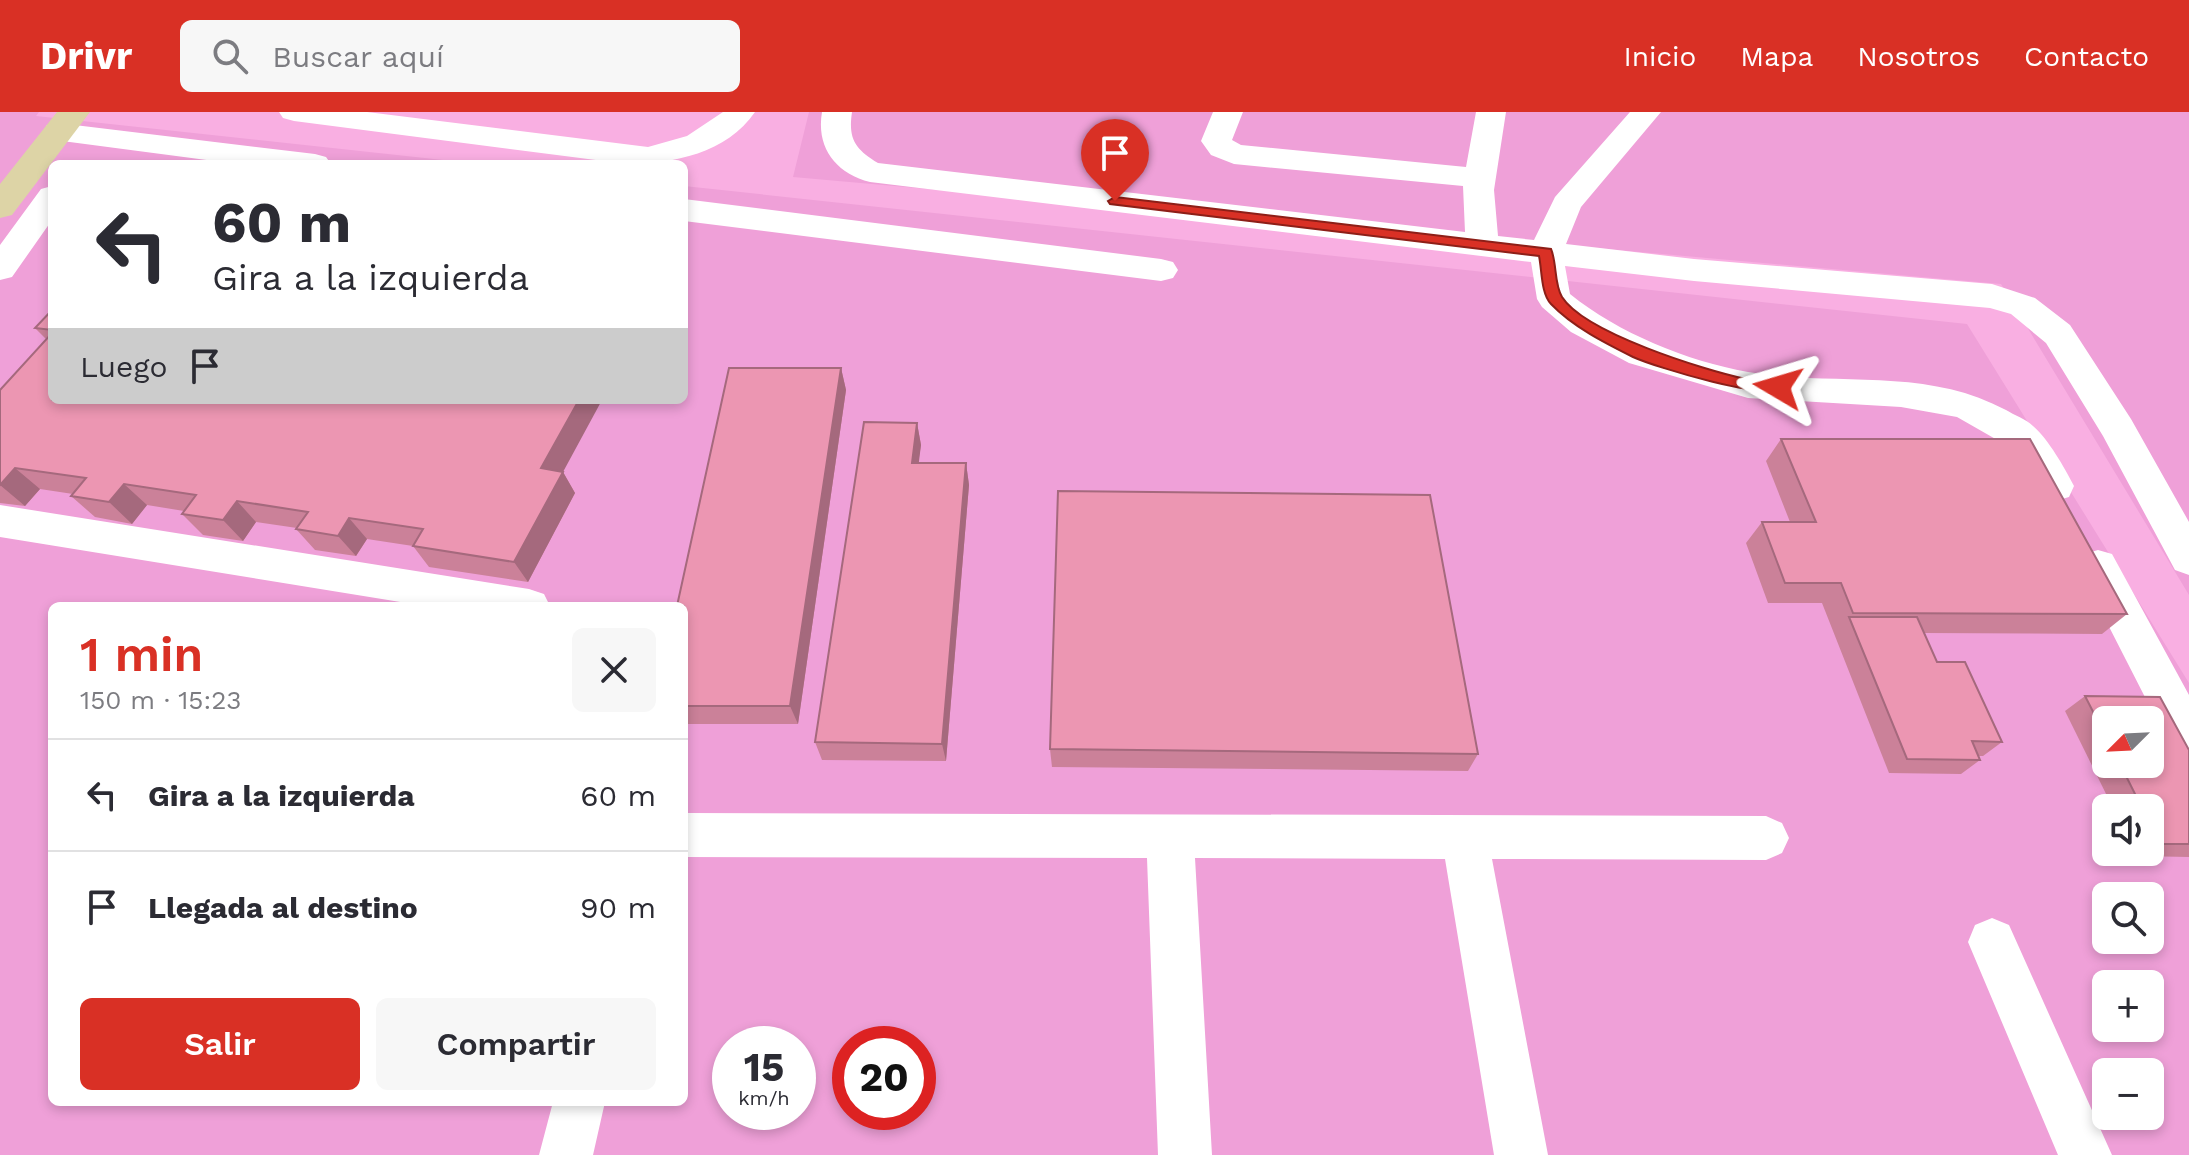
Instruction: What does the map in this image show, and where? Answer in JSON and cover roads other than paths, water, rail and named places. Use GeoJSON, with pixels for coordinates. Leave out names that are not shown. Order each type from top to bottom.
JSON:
{"type":"FeatureCollection","features":[{"type":"Feature","properties":{"kind":"main road"},"geometry":{"type":"LineString","coordinates":[[0,207],[76,127]]}},
{"type":"Feature","properties":{"kind":"lane"},"geometry":{"type":"LineString","coordinates":[[76,127],[121,112]]}},
{"type":"Feature","properties":{"kind":"lane"},"geometry":{"type":"LineString","coordinates":[[294,112],[648,157],[692,147],[725,128],[740,112]]}},
{"type":"Feature","properties":{"kind":"lane"},"geometry":{"type":"LineString","coordinates":[[837,112],[833,133],[844,156],[870,172],[1694,270],[1992,296],[2023,306],[2058,334],[2118,429],[2189,559]]}},
{"type":"Feature","properties":{"kind":"lane"},"geometry":{"type":"LineString","coordinates":[[1228,112],[1216,141],[1234,154],[1479,178]]}},
{"type":"Feature","properties":{"kind":"lane"},"geometry":{"type":"LineString","coordinates":[[1482,246],[1479,178],[1491,112]]}},
{"type":"Feature","properties":{"kind":"lane"},"geometry":{"type":"LineString","coordinates":[[1646,112],[1566,204],[1546,252],[1554,299],[1583,323],[1642,354],[1748,385],[1901,394],[1966,405],[2019,435],[2058,490],[2189,738]]}},
{"type":"Feature","properties":{"kind":"lane"},"geometry":{"type":"LineString","coordinates":[[75,160],[76,127]]}},
{"type":"Feature","properties":{"kind":"lane"},"geometry":{"type":"LineString","coordinates":[[76,127],[289,160]]}},
{"type":"Feature","properties":{"kind":"lane"},"geometry":{"type":"LineString","coordinates":[[0,269],[48,202]]}},
{"type":"Feature","properties":{"kind":"lane"},"geometry":{"type":"LineString","coordinates":[[688,211],[1161,270]]}},
{"type":"Feature","properties":{"kind":"lane"},"geometry":{"type":"LineString","coordinates":[[0,521],[504,602]]}},
{"type":"Feature","properties":{"kind":"lane"},"geometry":{"type":"LineString","coordinates":[[688,835],[1766,838]]}},
{"type":"Feature","properties":{"kind":"lane"},"geometry":{"type":"LineString","coordinates":[[1170,837],[1185,1155]]}},
{"type":"Feature","properties":{"kind":"lane"},"geometry":{"type":"LineString","coordinates":[[1465,837],[1521,1155]]}},
{"type":"Feature","properties":{"kind":"lane"},"geometry":{"type":"LineString","coordinates":[[1992,942],[2085,1155]]}},
{"type":"Feature","properties":{"kind":"lane"},"geometry":{"type":"LineString","coordinates":[[566,1155],[578,1106]]}}]}
